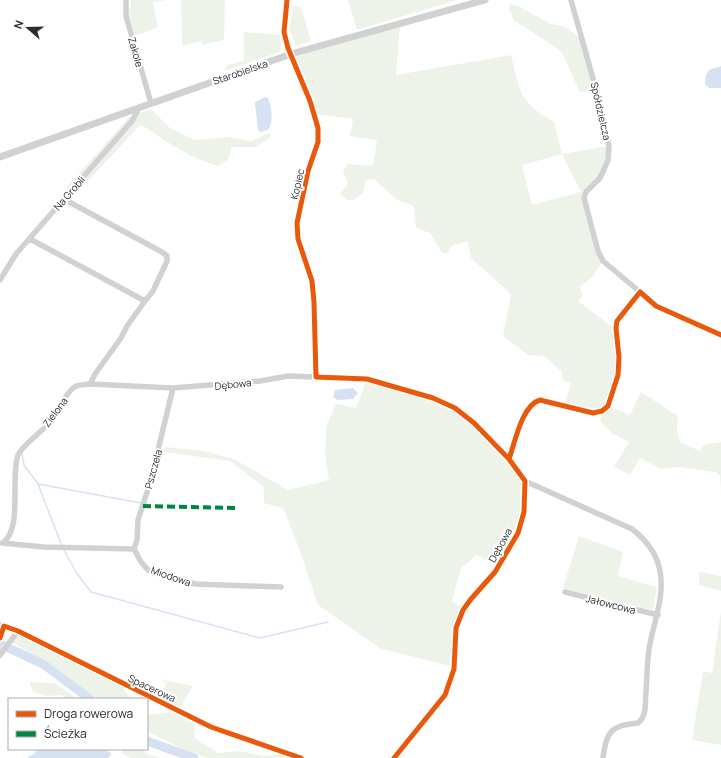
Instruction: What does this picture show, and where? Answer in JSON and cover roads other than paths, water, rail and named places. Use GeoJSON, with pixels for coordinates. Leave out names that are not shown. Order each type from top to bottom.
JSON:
{"type":"FeatureCollection","features":[{"type":"Feature","properties":{"kind":"street","name":"Zakole"},"geometry":{"type":"LineString","coordinates":[[126,0],[126,16],[151,103]]}},
{"type":"Feature","properties":{"kind":"street","name":"Kopiec"},"geometry":{"type":"LineString","coordinates":[[287,0],[284,32],[291,54],[310,101],[318,128],[318,142],[308,171],[297,223],[298,239],[312,281],[316,376]]}},
{"type":"Feature","properties":{"kind":"street","name":"Starobielska"},"geometry":{"type":"LineString","coordinates":[[0,157],[291,54],[485,0]]}},
{"type":"Feature","properties":{"kind":"street","name":"Spółdzielcza"},"geometry":{"type":"LineString","coordinates":[[509,459],[526,410],[533,402],[540,400],[593,413],[602,411],[608,406],[618,375],[619,357],[616,328],[617,321],[640,292],[604,261],[598,251],[584,198],[586,192],[602,174],[608,160],[609,146],[594,82],[571,0]]}},
{"type":"Feature","properties":{"kind":"street","name":"Na Grobli"},"geometry":{"type":"LineString","coordinates":[[0,280],[16,254],[132,120],[139,108]]}},
{"type":"Feature","properties":{"kind":"street"},"geometry":{"type":"LineString","coordinates":[[64,198],[162,252],[166,256],[167,261],[153,291],[127,326],[121,338],[95,374],[90,384]]}},
{"type":"Feature","properties":{"kind":"street"},"geometry":{"type":"LineString","coordinates":[[30,239],[145,300]]}},
{"type":"Feature","properties":{"kind":"street","name":"Dębowa"},"geometry":{"type":"LineString","coordinates":[[90,384],[173,388],[260,381],[288,376],[367,379],[433,398],[455,408],[474,422],[509,459],[525,481],[524,512],[518,533],[495,572],[471,598],[463,610],[456,628],[454,669],[446,695],[394,758]]}},
{"type":"Feature","properties":{"kind":"street","name":"Zielona"},"geometry":{"type":"LineString","coordinates":[[1,543],[9,539],[13,528],[15,471],[19,453],[46,426],[71,390],[78,385],[90,384]]}},
{"type":"Feature","properties":{"kind":"street","name":"Pszczela"},"geometry":{"type":"LineString","coordinates":[[134,549],[137,540],[138,520],[150,483],[173,388]]}},
{"type":"Feature","properties":{"kind":"street"},"geometry":{"type":"LineString","coordinates":[[525,481],[621,523],[641,537],[656,557],[660,572],[658,616],[649,649],[643,718],[638,723],[617,726],[610,731],[606,738],[604,758]]}},
{"type":"Feature","properties":{"kind":"street"},"geometry":{"type":"LineString","coordinates":[[1,543],[44,547],[134,549]]}},
{"type":"Feature","properties":{"kind":"street","name":"Miodowa"},"geometry":{"type":"LineString","coordinates":[[134,549],[148,570],[195,584],[281,587]]}},
{"type":"Feature","properties":{"kind":"street","name":"Jałowcowa"},"geometry":{"type":"LineString","coordinates":[[565,592],[658,616]]}},
{"type":"Feature","properties":{"kind":"street","name":"Spacerowa"},"geometry":{"type":"LineString","coordinates":[[0,625],[18,631],[211,727],[301,758]]}},
{"type":"Feature","properties":{"kind":"street"},"geometry":{"type":"LineString","coordinates":[[0,656],[18,631]]}},
{"type":"Feature","properties":{"kind":"water"},"geometry":{"type":"Polygon","coordinates":[[[721,66],[721,88],[709,88],[705,84],[706,75],[709,70],[721,66]]]}},
{"type":"Feature","properties":{"kind":"water"},"geometry":{"type":"Polygon","coordinates":[[[265,97],[268,98],[272,113],[271,125],[268,130],[260,132],[258,130],[255,102],[265,97]]]}},
{"type":"Feature","properties":{"kind":"water"},"geometry":{"type":"Polygon","coordinates":[[[353,388],[358,393],[353,399],[337,400],[333,397],[335,390],[353,388]]]}},
{"type":"Feature","properties":{"kind":"water"},"geometry":{"type":"Polygon","coordinates":[[[36,750],[105,750],[111,753],[111,755],[108,758],[27,758],[34,754],[36,750]]]}},
{"type":"Feature","properties":{"kind":"waterway"},"geometry":{"type":"LineString","coordinates":[[22,454],[24,465],[38,484],[62,546]]}},
{"type":"Feature","properties":{"kind":"waterway"},"geometry":{"type":"LineString","coordinates":[[38,484],[141,503]]}},
{"type":"Feature","properties":{"kind":"waterway"},"geometry":{"type":"LineString","coordinates":[[64,550],[76,572],[91,592],[260,638],[328,622]]}},
{"type":"Feature","properties":{"kind":"waterway"},"geometry":{"type":"LineString","coordinates":[[0,644],[43,664],[89,698]]}},
{"type":"Feature","properties":{"kind":"waterway"},"geometry":{"type":"LineString","coordinates":[[148,741],[194,758]]}}]}
